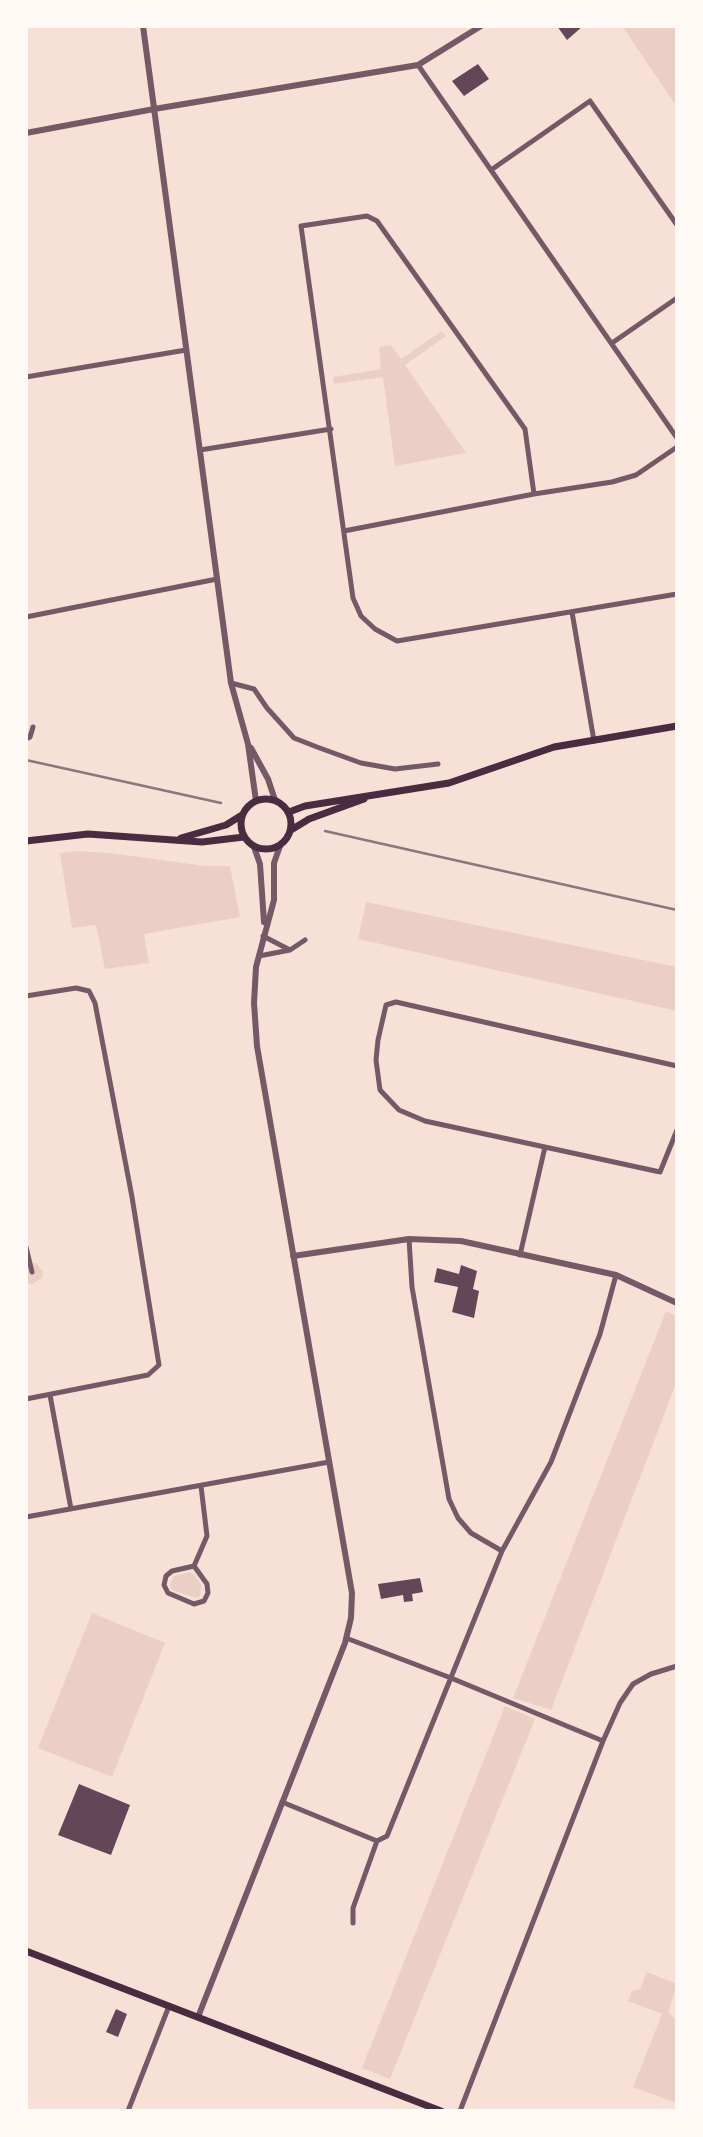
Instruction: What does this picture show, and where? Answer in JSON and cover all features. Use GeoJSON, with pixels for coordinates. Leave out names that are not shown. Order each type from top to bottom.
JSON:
{"type":"FeatureCollection","features":[{"type":"Feature","properties":{"kind":"main road"},"geometry":{"type":"LineString","coordinates":[[289,812],[305,806],[449,783],[554,747],[677,726]]}},
{"type":"Feature","properties":{"kind":"main road"},"geometry":{"type":"LineString","coordinates":[[292,830],[289,812],[275,800],[256,801],[247,807],[240,822],[244,837],[254,847],[267,850],[280,846],[292,830],[309,819],[381,793]]}},
{"type":"Feature","properties":{"kind":"main road"},"geometry":{"type":"LineString","coordinates":[[176,839],[226,825],[242,815]]}},
{"type":"Feature","properties":{"kind":"main road"},"geometry":{"type":"LineString","coordinates":[[26,841],[88,834],[202,842],[244,837]]}},
{"type":"Feature","properties":{"kind":"main road"},"geometry":{"type":"LineString","coordinates":[[26,1951],[441,2111]]}},
{"type":"Feature","properties":{"kind":"street"},"geometry":{"type":"LineString","coordinates":[[143,26],[231,683],[248,744],[256,801]]}},
{"type":"Feature","properties":{"kind":"street"},"geometry":{"type":"LineString","coordinates":[[26,133],[418,65],[481,26]]}},
{"type":"Feature","properties":{"kind":"street"},"geometry":{"type":"LineString","coordinates":[[418,65],[677,438]]}},
{"type":"Feature","properties":{"kind":"street"},"geometry":{"type":"LineString","coordinates":[[491,170],[590,101],[677,225]]}},
{"type":"Feature","properties":{"kind":"street"},"geometry":{"type":"LineString","coordinates":[[534,494],[525,429],[377,221],[367,216],[301,226],[353,598],[361,616],[375,629],[397,641],[677,594]]}},
{"type":"Feature","properties":{"kind":"street"},"geometry":{"type":"LineString","coordinates":[[612,343],[677,298]]}},
{"type":"Feature","properties":{"kind":"street"},"geometry":{"type":"LineString","coordinates":[[26,377],[186,349]]}},
{"type":"Feature","properties":{"kind":"street"},"geometry":{"type":"LineString","coordinates":[[200,450],[331,429]]}},
{"type":"Feature","properties":{"kind":"street"},"geometry":{"type":"LineString","coordinates":[[344,531],[534,494],[612,482],[636,475],[677,447]]}},
{"type":"Feature","properties":{"kind":"street"},"geometry":{"type":"LineString","coordinates":[[26,617],[217,579]]}},
{"type":"Feature","properties":{"kind":"street"},"geometry":{"type":"LineString","coordinates":[[572,612],[594,741]]}},
{"type":"Feature","properties":{"kind":"street"},"geometry":{"type":"LineString","coordinates":[[231,683],[254,689],[294,738],[361,763],[395,769],[438,764]]}},
{"type":"Feature","properties":{"kind":"street"},"geometry":{"type":"LineString","coordinates":[[26,739],[30,737],[33,727]]}},
{"type":"Feature","properties":{"kind":"street"},"geometry":{"type":"LineString","coordinates":[[248,744],[268,779],[275,800]]}},
{"type":"Feature","properties":{"kind":"street"},"geometry":{"type":"LineString","coordinates":[[198,2017],[346,1638],[351,1618],[352,1593],[257,1046],[254,1003],[258,956],[274,900],[274,863],[280,846]]}},
{"type":"Feature","properties":{"kind":"street"},"geometry":{"type":"LineString","coordinates":[[254,847],[260,864],[265,928]]}},
{"type":"Feature","properties":{"kind":"street"},"geometry":{"type":"LineString","coordinates":[[263,936],[290,950]]}},
{"type":"Feature","properties":{"kind":"street"},"geometry":{"type":"LineString","coordinates":[[258,956],[290,950],[304,940]]}},
{"type":"Feature","properties":{"kind":"street"},"geometry":{"type":"LineString","coordinates":[[26,996],[76,988],[89,991],[95,1003],[132,1197],[159,1365],[148,1375],[26,1399]]}},
{"type":"Feature","properties":{"kind":"street"},"geometry":{"type":"LineString","coordinates":[[677,1066],[397,1002],[386,1005],[376,1060],[380,1090],[399,1110],[425,1121],[660,1172],[677,1130]]}},
{"type":"Feature","properties":{"kind":"street"},"geometry":{"type":"LineString","coordinates":[[520,1255],[545,1147]]}},
{"type":"Feature","properties":{"kind":"street"},"geometry":{"type":"LineString","coordinates":[[293,1256],[409,1239],[461,1241],[616,1275],[677,1303]]}},
{"type":"Feature","properties":{"kind":"street"},"geometry":{"type":"LineString","coordinates":[[409,1239],[412,1287],[449,1499],[458,1518],[471,1533],[502,1551]]}},
{"type":"Feature","properties":{"kind":"street"},"geometry":{"type":"LineString","coordinates":[[26,1247],[32,1272]]}},
{"type":"Feature","properties":{"kind":"street"},"geometry":{"type":"LineString","coordinates":[[353,1923],[353,1908],[377,1841],[387,1836],[395,1819],[502,1551],[551,1462],[600,1334],[616,1275]]}},
{"type":"Feature","properties":{"kind":"street"},"geometry":{"type":"LineString","coordinates":[[50,1395],[71,1509]]}},
{"type":"Feature","properties":{"kind":"street"},"geometry":{"type":"LineString","coordinates":[[26,1517],[329,1462]]}},
{"type":"Feature","properties":{"kind":"street"},"geometry":{"type":"LineString","coordinates":[[194,1566],[207,1536],[201,1486]]}},
{"type":"Feature","properties":{"kind":"street"},"geometry":{"type":"LineString","coordinates":[[194,1566],[206,1584],[208,1593],[204,1601],[194,1604],[168,1593],[164,1585],[166,1576],[172,1571],[194,1566]]}},
{"type":"Feature","properties":{"kind":"street"},"geometry":{"type":"LineString","coordinates":[[346,1638],[452,1678],[603,1741]]}},
{"type":"Feature","properties":{"kind":"street"},"geometry":{"type":"LineString","coordinates":[[460,2111],[620,1703],[633,1684],[677,1666]]}},
{"type":"Feature","properties":{"kind":"street"},"geometry":{"type":"LineString","coordinates":[[282,1802],[377,1841]]}},
{"type":"Feature","properties":{"kind":"street"},"geometry":{"type":"LineString","coordinates":[[128,2111],[169,2006]]}},
{"type":"Feature","properties":{"kind":"shaded area"},"geometry":{"type":"Polygon","coordinates":[[[622,26],[677,26],[677,107],[622,26]]]}},
{"type":"Feature","properties":{"kind":"shaded area"},"geometry":{"type":"Polygon","coordinates":[[[442,331],[446,336],[405,365],[466,453],[395,466],[383,377],[334,384],[333,377],[381,369],[379,347],[391,345],[401,359],[442,331]]]}},
{"type":"Feature","properties":{"kind":"shaded area"},"geometry":{"type":"Polygon","coordinates":[[[78,851],[205,866],[230,866],[240,917],[144,934],[149,963],[105,969],[96,925],[72,928],[60,853],[78,851]]]}},
{"type":"Feature","properties":{"kind":"shaded area"},"geometry":{"type":"Polygon","coordinates":[[[366,902],[677,967],[677,1011],[358,939],[366,902]]]}},
{"type":"Feature","properties":{"kind":"shaded area"},"geometry":{"type":"Polygon","coordinates":[[[36,1263],[43,1272],[42,1278],[32,1284],[28,1283],[26,1264],[36,1263]]]}},
{"type":"Feature","properties":{"kind":"shaded area"},"geometry":{"type":"Polygon","coordinates":[[[666,1311],[677,1317],[677,1381],[551,1710],[513,1698],[666,1311]]]}},
{"type":"Feature","properties":{"kind":"shaded area"},"geometry":{"type":"Polygon","coordinates":[[[189,1572],[194,1574],[201,1585],[200,1596],[196,1598],[172,1590],[170,1585],[174,1576],[189,1572]]]}},
{"type":"Feature","properties":{"kind":"shaded area"},"geometry":{"type":"Polygon","coordinates":[[[92,1613],[165,1643],[112,1777],[38,1748],[92,1613]]]}},
{"type":"Feature","properties":{"kind":"shaded area"},"geometry":{"type":"Polygon","coordinates":[[[505,1706],[535,1719],[390,2079],[362,2068],[505,1706]]]}},
{"type":"Feature","properties":{"kind":"shaded area"},"geometry":{"type":"Polygon","coordinates":[[[647,1972],[677,1984],[668,2013],[677,2020],[677,2103],[633,2087],[662,2014],[628,2001],[632,1991],[640,1989],[647,1972]]]}},
{"type":"Feature","properties":{"kind":"building"},"geometry":{"type":"Polygon","coordinates":[[[557,26],[583,26],[567,40],[557,26]]]}},
{"type":"Feature","properties":{"kind":"building"},"geometry":{"type":"Polygon","coordinates":[[[478,64],[489,79],[464,96],[452,81],[478,64]]]}},
{"type":"Feature","properties":{"kind":"building"},"geometry":{"type":"Polygon","coordinates":[[[461,1265],[477,1271],[473,1289],[479,1291],[474,1318],[452,1312],[458,1287],[434,1282],[437,1268],[459,1274],[461,1265]]]}},
{"type":"Feature","properties":{"kind":"building"},"geometry":{"type":"Polygon","coordinates":[[[420,1578],[423,1592],[412,1594],[413,1601],[404,1602],[403,1595],[381,1599],[378,1584],[420,1578]]]}},
{"type":"Feature","properties":{"kind":"building"},"geometry":{"type":"Polygon","coordinates":[[[79,1784],[130,1805],[111,1855],[58,1835],[79,1784]]]}},
{"type":"Feature","properties":{"kind":"building"},"geometry":{"type":"Polygon","coordinates":[[[116,2009],[127,2014],[118,2037],[106,2032],[116,2009]]]}},
{"type":"Feature","properties":{"kind":"railway"},"geometry":{"type":"LineString","coordinates":[[26,760],[221,803]]}},
{"type":"Feature","properties":{"kind":"railway"},"geometry":{"type":"LineString","coordinates":[[325,831],[677,910]]}}]}
